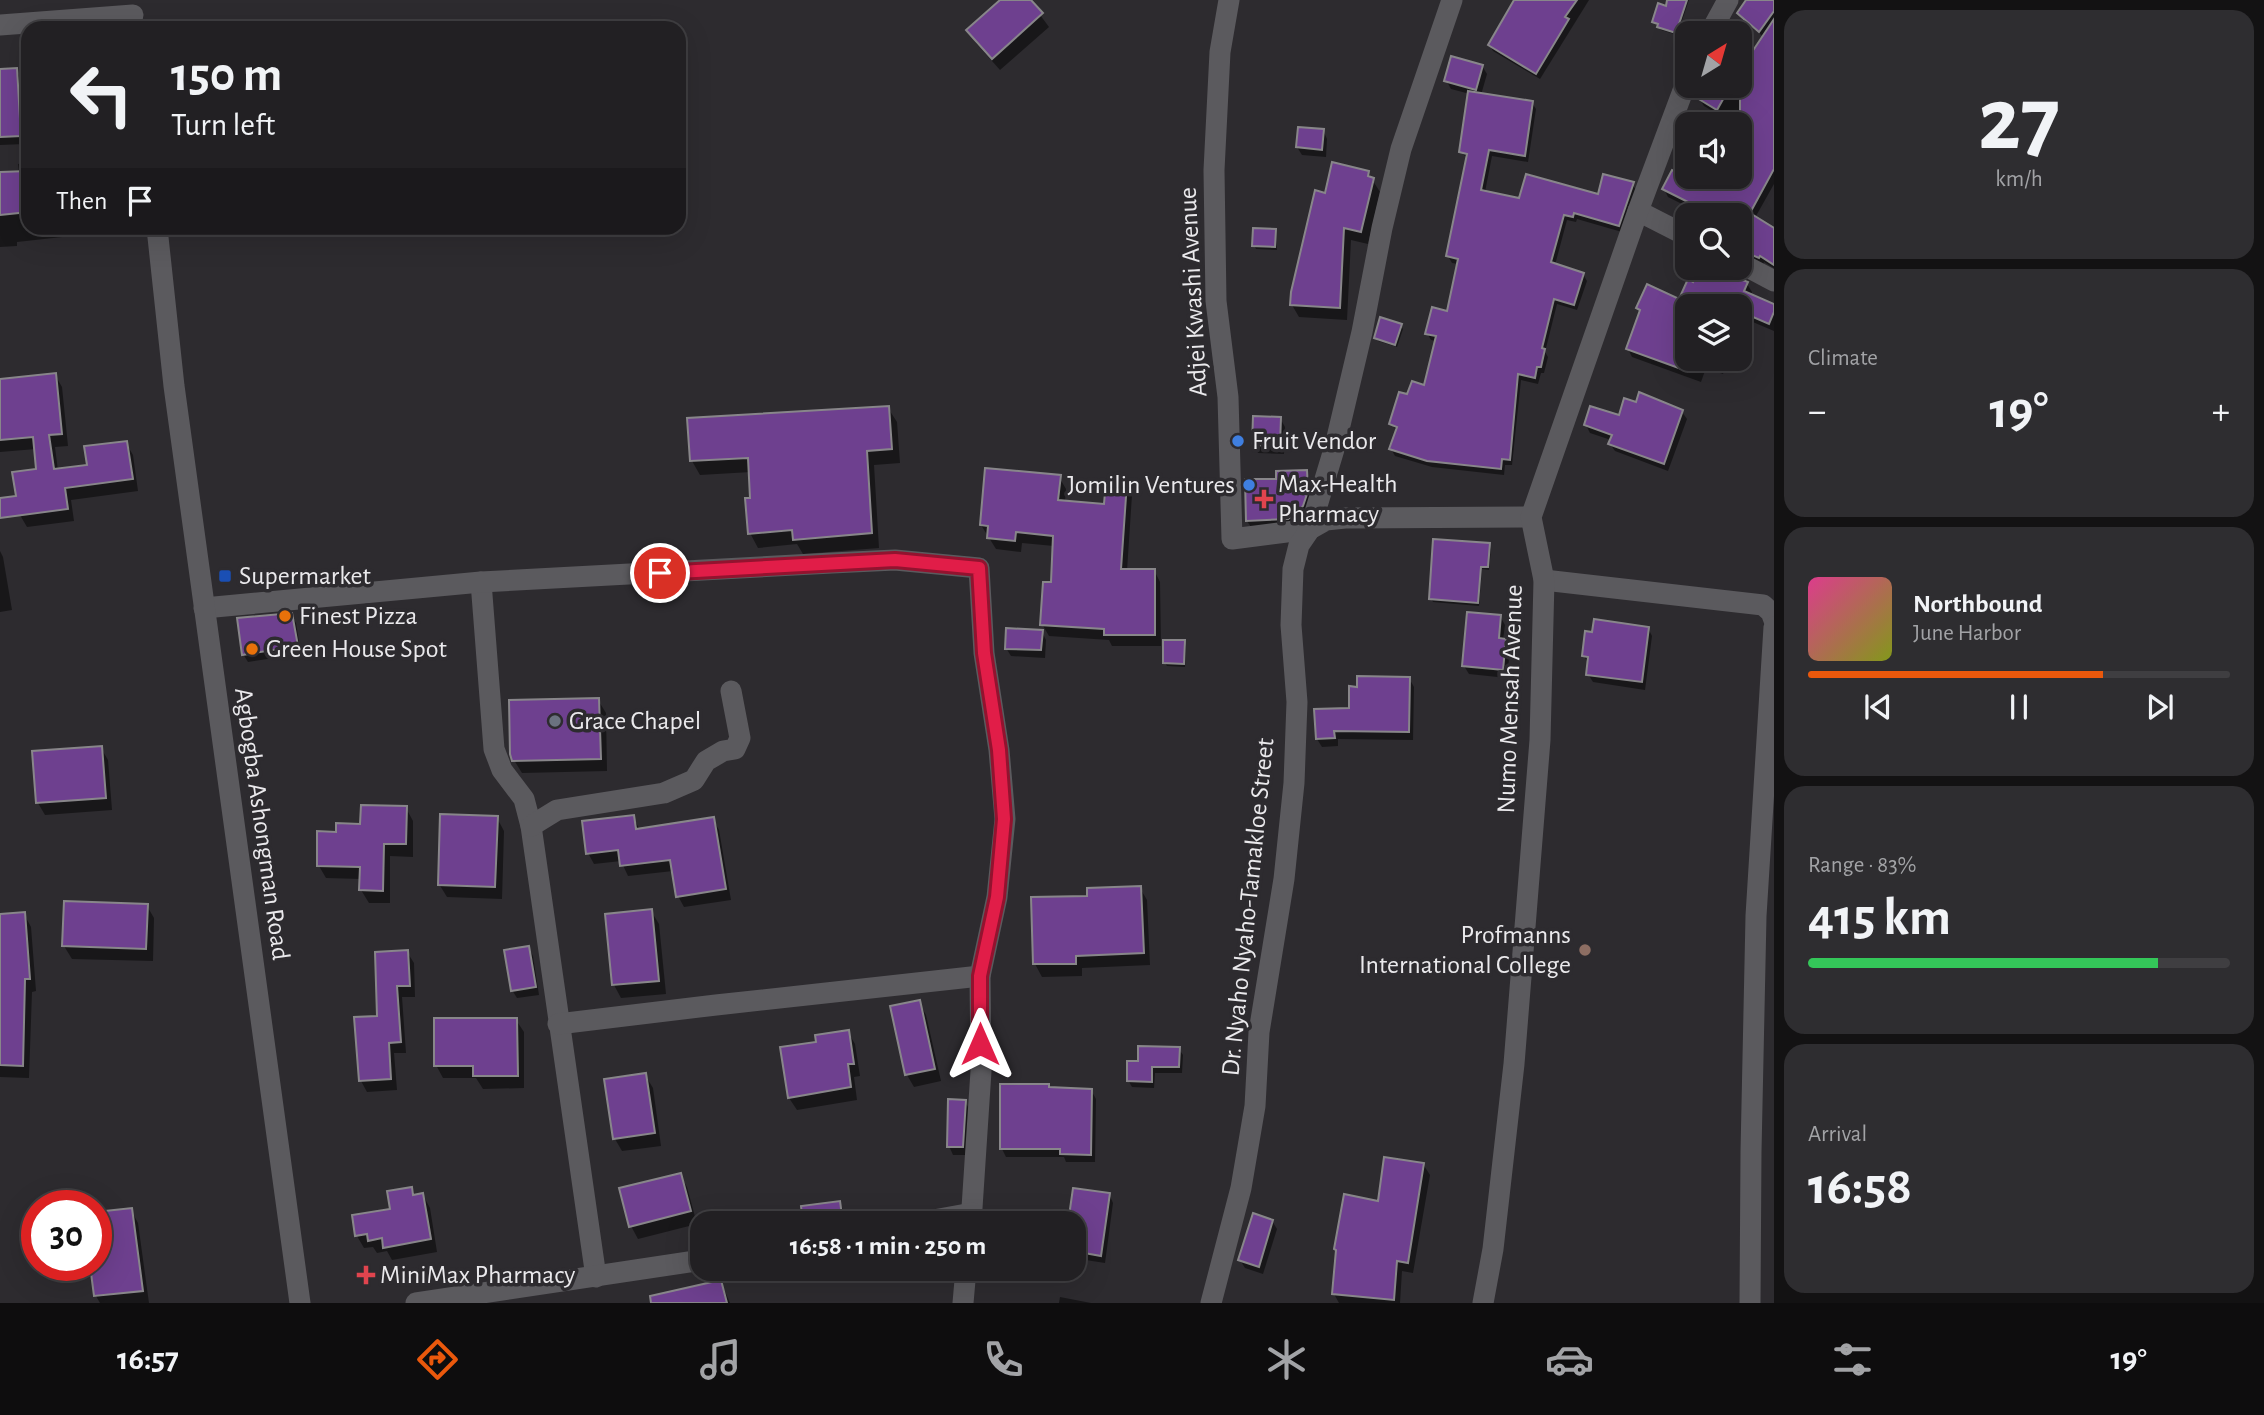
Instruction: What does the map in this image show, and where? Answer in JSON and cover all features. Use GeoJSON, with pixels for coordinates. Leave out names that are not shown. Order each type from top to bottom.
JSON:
{"type":"FeatureCollection","features":[{"type":"Feature","properties":{"kind":"street","name":"Adjei Kwashi Avenue"},"geometry":{"type":"LineString","coordinates":[[1229,0],[1220,52],[1214,170],[1216,301],[1228,397],[1232,539],[1310,529]]}},
{"type":"Feature","properties":{"kind":"street","name":"Dr. Nyaho Nyaho-Tamakloe Street"},"geometry":{"type":"LineString","coordinates":[[1211,1303],[1241,1188],[1255,1106],[1259,1032],[1284,879],[1294,783],[1297,702],[1291,625],[1293,569],[1299,545],[1310,529],[1338,433],[1401,149],[1452,0]]}},
{"type":"Feature","properties":{"kind":"street"},"geometry":{"type":"LineString","coordinates":[[1717,21],[1728,0]]}},
{"type":"Feature","properties":{"kind":"street"},"geometry":{"type":"LineString","coordinates":[[49,21],[134,14]]}},
{"type":"Feature","properties":{"kind":"street"},"geometry":{"type":"LineString","coordinates":[[0,25],[21,23]]}},
{"type":"Feature","properties":{"kind":"street"},"geometry":{"type":"LineString","coordinates":[[1310,529],[1326,520],[1345,518],[1531,517],[1680,98]]}},
{"type":"Feature","properties":{"kind":"street"},"geometry":{"type":"LineString","coordinates":[[1638,211],[1675,230]]}},
{"type":"Feature","properties":{"kind":"street","name":"Agbogba Ashongman Road"},"geometry":{"type":"LineString","coordinates":[[158,235],[174,386],[300,1303]]}},
{"type":"Feature","properties":{"kind":"street"},"geometry":{"type":"LineString","coordinates":[[1752,269],[1774,281]]}},
{"type":"Feature","properties":{"kind":"street","name":"Numo Mensah Avenue"},"geometry":{"type":"LineString","coordinates":[[1483,1303],[1493,1249],[1514,1064],[1540,740],[1544,580],[1531,517]]}},
{"type":"Feature","properties":{"kind":"street"},"geometry":{"type":"LineString","coordinates":[[204,608],[481,583],[895,560],[979,568],[984,653],[999,750],[1004,819],[997,897],[980,976],[981,1071],[972,1211]]}},
{"type":"Feature","properties":{"kind":"street"},"geometry":{"type":"LineString","coordinates":[[1544,580],[1763,605],[1771,612],[1774,620]]}},
{"type":"Feature","properties":{"kind":"street"},"geometry":{"type":"LineString","coordinates":[[481,583],[494,749],[502,770],[524,799],[531,826],[596,1277]]}},
{"type":"Feature","properties":{"kind":"street"},"geometry":{"type":"LineString","coordinates":[[1750,1303],[1751,1152],[1765,917],[1774,627]]}},
{"type":"Feature","properties":{"kind":"street"},"geometry":{"type":"LineString","coordinates":[[531,826],[557,810],[664,793],[694,780],[706,761],[723,751],[735,749],[739,744],[731,691]]}},
{"type":"Feature","properties":{"kind":"street"},"geometry":{"type":"LineString","coordinates":[[558,1024],[980,976]]}},
{"type":"Feature","properties":{"kind":"street"},"geometry":{"type":"LineString","coordinates":[[416,1303],[690,1262]]}},
{"type":"Feature","properties":{"kind":"street"},"geometry":{"type":"LineString","coordinates":[[963,1303],[965,1281]]}},
{"type":"Feature","properties":{"kind":"building"},"geometry":{"type":"Polygon","coordinates":[[[1000,0],[1031,0],[1043,13],[992,59],[966,30],[1000,0]]]}},
{"type":"Feature","properties":{"kind":"building"},"geometry":{"type":"Polygon","coordinates":[[[1514,0],[1577,0],[1565,17],[1569,19],[1536,74],[1488,45],[1514,0]]]}},
{"type":"Feature","properties":{"kind":"building"},"geometry":{"type":"Polygon","coordinates":[[[1667,0],[1687,0],[1680,21],[1675,21],[1675,33],[1657,27],[1658,24],[1652,22],[1658,3],[1666,6],[1667,0]]]}},
{"type":"Feature","properties":{"kind":"building"},"geometry":{"type":"Polygon","coordinates":[[[1746,0],[1774,0],[1774,11],[1759,32],[1752,26],[1752,21],[1746,21],[1737,13],[1746,0]]]}},
{"type":"Feature","properties":{"kind":"building"},"geometry":{"type":"Polygon","coordinates":[[[1774,19],[1774,169],[1752,209],[1752,203],[1690,203],[1662,189],[1672,170],[1675,171],[1675,189],[1752,189],[1752,112],[1740,112],[1740,98],[1752,98],[1752,52],[1774,19]]]}},
{"type":"Feature","properties":{"kind":"building"},"geometry":{"type":"Polygon","coordinates":[[[1451,56],[1483,65],[1476,90],[1444,81],[1451,56]]]}},
{"type":"Feature","properties":{"kind":"building"},"geometry":{"type":"Polygon","coordinates":[[[17,68],[21,136],[0,137],[0,69],[17,68]]]}},
{"type":"Feature","properties":{"kind":"building"},"geometry":{"type":"Polygon","coordinates":[[[1468,91],[1533,101],[1525,156],[1489,150],[1481,190],[1519,198],[1526,174],[1598,194],[1603,174],[1634,182],[1619,226],[1574,213],[1573,217],[1564,215],[1551,262],[1584,273],[1574,305],[1554,299],[1542,348],[1545,349],[1541,367],[1537,367],[1535,378],[1518,374],[1510,460],[1502,459],[1501,469],[1427,461],[1389,449],[1397,427],[1389,424],[1399,392],[1407,394],[1412,381],[1424,385],[1436,336],[1425,334],[1432,307],[1447,311],[1458,259],[1446,256],[1467,154],[1459,152],[1468,91]]]}},
{"type":"Feature","properties":{"kind":"building"},"geometry":{"type":"Polygon","coordinates":[[[1697,98],[1724,98],[1717,110],[1697,98]]]}},
{"type":"Feature","properties":{"kind":"building"},"geometry":{"type":"Polygon","coordinates":[[[1298,127],[1324,129],[1322,150],[1296,147],[1298,127]]]}},
{"type":"Feature","properties":{"kind":"building"},"geometry":{"type":"Polygon","coordinates":[[[1332,162],[1369,171],[1368,176],[1374,178],[1361,232],[1344,228],[1340,308],[1290,305],[1315,190],[1325,193],[1332,162]]]}},
{"type":"Feature","properties":{"kind":"building"},"geometry":{"type":"Polygon","coordinates":[[[21,171],[21,213],[0,215],[0,172],[21,171]]]}},
{"type":"Feature","properties":{"kind":"building"},"geometry":{"type":"Polygon","coordinates":[[[1752,214],[1774,228],[1774,265],[1760,256],[1759,258],[1752,255],[1752,214]]]}},
{"type":"Feature","properties":{"kind":"building"},"geometry":{"type":"Polygon","coordinates":[[[1253,228],[1276,229],[1275,247],[1252,246],[1253,228]]]}},
{"type":"Feature","properties":{"kind":"building"},"geometry":{"type":"Polygon","coordinates":[[[1688,280],[1743,280],[1748,282],[1744,291],[1751,294],[1681,294],[1688,280]]]}},
{"type":"Feature","properties":{"kind":"building"},"geometry":{"type":"Polygon","coordinates":[[[1647,284],[1675,297],[1675,367],[1626,349],[1640,310],[1636,308],[1647,284]]]}},
{"type":"Feature","properties":{"kind":"building"},"geometry":{"type":"Polygon","coordinates":[[[1752,294],[1774,304],[1769,324],[1752,317],[1752,294]]]}},
{"type":"Feature","properties":{"kind":"building"},"geometry":{"type":"Polygon","coordinates":[[[1380,317],[1402,324],[1395,345],[1374,338],[1380,317]]]}},
{"type":"Feature","properties":{"kind":"building"},"geometry":{"type":"Polygon","coordinates":[[[56,373],[62,434],[49,435],[54,469],[87,465],[84,446],[127,441],[133,479],[65,488],[68,509],[0,518],[0,498],[16,496],[12,472],[36,469],[33,437],[0,440],[0,379],[56,373]]]}},
{"type":"Feature","properties":{"kind":"building"},"geometry":{"type":"Polygon","coordinates":[[[1639,392],[1683,410],[1664,464],[1608,444],[1612,435],[1584,425],[1590,406],[1619,415],[1624,398],[1636,402],[1639,392]]]}},
{"type":"Feature","properties":{"kind":"building"},"geometry":{"type":"Polygon","coordinates":[[[889,406],[892,449],[867,451],[872,533],[793,540],[792,530],[748,534],[745,498],[750,498],[748,458],[690,461],[687,418],[889,406]]]}},
{"type":"Feature","properties":{"kind":"building"},"geometry":{"type":"Polygon","coordinates":[[[1253,416],[1281,417],[1280,446],[1252,445],[1253,416]]]}},
{"type":"Feature","properties":{"kind":"building"},"geometry":{"type":"Polygon","coordinates":[[[985,468],[1061,475],[1058,500],[1104,504],[1106,481],[1127,482],[1121,569],[1155,569],[1155,635],[1104,635],[1104,629],[1040,625],[1043,582],[1051,582],[1053,536],[1016,532],[1015,541],[987,538],[988,526],[980,525],[985,468]]]}},
{"type":"Feature","properties":{"kind":"building"},"geometry":{"type":"Polygon","coordinates":[[[1307,470],[1308,491],[1303,506],[1294,515],[1288,519],[1246,521],[1245,479],[1276,479],[1276,471],[1307,470]]]}},
{"type":"Feature","properties":{"kind":"building"},"geometry":{"type":"Polygon","coordinates":[[[1433,539],[1490,543],[1488,567],[1481,567],[1478,603],[1429,599],[1433,539]]]}},
{"type":"Feature","properties":{"kind":"building"},"geometry":{"type":"Polygon","coordinates":[[[1467,612],[1501,615],[1499,638],[1506,639],[1503,670],[1462,666],[1467,612]]]}},
{"type":"Feature","properties":{"kind":"building"},"geometry":{"type":"Polygon","coordinates":[[[292,613],[298,646],[242,655],[237,618],[292,613]]]}},
{"type":"Feature","properties":{"kind":"building"},"geometry":{"type":"Polygon","coordinates":[[[1594,619],[1649,627],[1642,682],[1586,675],[1588,657],[1582,656],[1585,631],[1592,632],[1594,619]]]}},
{"type":"Feature","properties":{"kind":"building"},"geometry":{"type":"Polygon","coordinates":[[[1006,628],[1043,630],[1041,650],[1005,649],[1006,628]]]}},
{"type":"Feature","properties":{"kind":"building"},"geometry":{"type":"Polygon","coordinates":[[[1163,640],[1185,640],[1184,664],[1163,663],[1163,640]]]}},
{"type":"Feature","properties":{"kind":"building"},"geometry":{"type":"Polygon","coordinates":[[[1357,676],[1410,677],[1409,732],[1334,731],[1335,738],[1316,739],[1314,709],[1349,708],[1349,686],[1357,687],[1357,676]]]}},
{"type":"Feature","properties":{"kind":"building"},"geometry":{"type":"Polygon","coordinates":[[[599,698],[601,759],[512,761],[509,700],[599,698]]]}},
{"type":"Feature","properties":{"kind":"building"},"geometry":{"type":"Polygon","coordinates":[[[102,746],[106,798],[36,803],[32,751],[102,746]]]}},
{"type":"Feature","properties":{"kind":"building"},"geometry":{"type":"Polygon","coordinates":[[[361,805],[407,806],[406,844],[384,844],[383,891],[359,890],[360,867],[317,866],[317,831],[336,832],[336,823],[360,824],[361,805]]]}},
{"type":"Feature","properties":{"kind":"building"},"geometry":{"type":"Polygon","coordinates":[[[440,814],[498,816],[495,887],[438,885],[440,814]]]}},
{"type":"Feature","properties":{"kind":"building"},"geometry":{"type":"Polygon","coordinates":[[[634,815],[636,829],[714,817],[726,889],[676,897],[670,860],[620,866],[618,850],[586,854],[582,821],[634,815]]]}},
{"type":"Feature","properties":{"kind":"building"},"geometry":{"type":"Polygon","coordinates":[[[1141,886],[1144,953],[1076,956],[1076,964],[1033,964],[1031,897],[1087,896],[1087,888],[1141,886]]]}},
{"type":"Feature","properties":{"kind":"building"},"geometry":{"type":"Polygon","coordinates":[[[64,901],[148,904],[146,949],[62,946],[64,901]]]}},
{"type":"Feature","properties":{"kind":"building"},"geometry":{"type":"Polygon","coordinates":[[[652,909],[659,981],[612,985],[605,914],[652,909]]]}},
{"type":"Feature","properties":{"kind":"building"},"geometry":{"type":"Polygon","coordinates":[[[25,912],[30,979],[25,979],[23,1066],[0,1065],[0,914],[25,912]]]}},
{"type":"Feature","properties":{"kind":"building"},"geometry":{"type":"Polygon","coordinates":[[[529,946],[536,987],[511,991],[504,950],[529,946]]]}},
{"type":"Feature","properties":{"kind":"building"},"geometry":{"type":"Polygon","coordinates":[[[408,950],[410,986],[397,986],[401,1042],[389,1043],[391,1079],[359,1081],[354,1017],[377,1016],[375,952],[408,950]]]}},
{"type":"Feature","properties":{"kind":"building"},"geometry":{"type":"Polygon","coordinates":[[[920,1000],[935,1069],[905,1075],[890,1006],[920,1000]]]}},
{"type":"Feature","properties":{"kind":"building"},"geometry":{"type":"Polygon","coordinates":[[[434,1018],[517,1018],[518,1076],[473,1076],[473,1066],[434,1066],[434,1018]]]}},
{"type":"Feature","properties":{"kind":"building"},"geometry":{"type":"Polygon","coordinates":[[[849,1030],[854,1064],[848,1064],[851,1087],[788,1098],[780,1047],[816,1042],[815,1035],[849,1030]]]}},
{"type":"Feature","properties":{"kind":"building"},"geometry":{"type":"Polygon","coordinates":[[[1138,1046],[1180,1047],[1179,1067],[1152,1067],[1152,1082],[1127,1081],[1127,1061],[1138,1061],[1138,1046]]]}},
{"type":"Feature","properties":{"kind":"building"},"geometry":{"type":"Polygon","coordinates":[[[646,1073],[655,1133],[613,1139],[604,1079],[646,1073]]]}},
{"type":"Feature","properties":{"kind":"building"},"geometry":{"type":"Polygon","coordinates":[[[1000,1084],[1049,1084],[1049,1087],[1092,1089],[1091,1155],[1060,1154],[1060,1149],[1000,1149],[1000,1084]]]}},
{"type":"Feature","properties":{"kind":"building"},"geometry":{"type":"Polygon","coordinates":[[[948,1099],[966,1100],[963,1147],[947,1147],[948,1099]]]}},
{"type":"Feature","properties":{"kind":"building"},"geometry":{"type":"Polygon","coordinates":[[[1384,1157],[1424,1163],[1408,1263],[1397,1261],[1394,1300],[1332,1294],[1334,1249],[1344,1194],[1378,1201],[1384,1157]]]}},
{"type":"Feature","properties":{"kind":"building"},"geometry":{"type":"Polygon","coordinates":[[[681,1173],[691,1211],[629,1227],[619,1188],[681,1173]]]}},
{"type":"Feature","properties":{"kind":"building"},"geometry":{"type":"Polygon","coordinates":[[[412,1187],[413,1195],[423,1193],[431,1239],[383,1248],[382,1238],[368,1241],[367,1234],[355,1236],[352,1215],[390,1209],[387,1191],[412,1187]]]}},
{"type":"Feature","properties":{"kind":"building"},"geometry":{"type":"Polygon","coordinates":[[[1073,1188],[1110,1193],[1101,1256],[1086,1253],[1086,1211],[1070,1211],[1073,1188]]]}},
{"type":"Feature","properties":{"kind":"building"},"geometry":{"type":"Polygon","coordinates":[[[840,1201],[841,1211],[802,1211],[801,1206],[840,1201]]]}},
{"type":"Feature","properties":{"kind":"building"},"geometry":{"type":"Polygon","coordinates":[[[132,1208],[143,1291],[94,1296],[92,1281],[112,1281],[112,1210],[132,1208]]]}},
{"type":"Feature","properties":{"kind":"building"},"geometry":{"type":"Polygon","coordinates":[[[1253,1213],[1273,1220],[1259,1267],[1238,1260],[1253,1213]]]}},
{"type":"Feature","properties":{"kind":"building"},"geometry":{"type":"Polygon","coordinates":[[[721,1281],[727,1303],[651,1303],[650,1296],[721,1281]]]}},
{"type":"Feature","properties":{"kind":"place","name":"Fruit Vendor"},"geometry":{"type":"Point","coordinates":[1238,441]}},
{"type":"Feature","properties":{"kind":"place","name":"Jomilin Ventures"},"geometry":{"type":"Point","coordinates":[1249,485]}},
{"type":"Feature","properties":{"kind":"place","name":"Max-Health Pharmacy"},"geometry":{"type":"Point","coordinates":[1264,499]}},
{"type":"Feature","properties":{"kind":"place","name":"Supermarket"},"geometry":{"type":"Point","coordinates":[225,576]}},
{"type":"Feature","properties":{"kind":"place","name":"Finest Pizza"},"geometry":{"type":"Point","coordinates":[285,616]}},
{"type":"Feature","properties":{"kind":"place","name":"Green House Spot"},"geometry":{"type":"Point","coordinates":[252,649]}},
{"type":"Feature","properties":{"kind":"place","name":"Grace Chapel"},"geometry":{"type":"Point","coordinates":[555,721]}},
{"type":"Feature","properties":{"kind":"place","name":"Profmanns International College"},"geometry":{"type":"Point","coordinates":[1585,950]}},
{"type":"Feature","properties":{"kind":"place","name":"MiniMax Pharmacy"},"geometry":{"type":"Point","coordinates":[366,1275]}},
{"type":"Feature","properties":{"kind":"route"},"geometry":{"type":"LineString","coordinates":[[660,573],[895,560],[979,568],[984,653],[999,750],[1004,819],[997,897],[980,976],[980,1044]]}}]}
